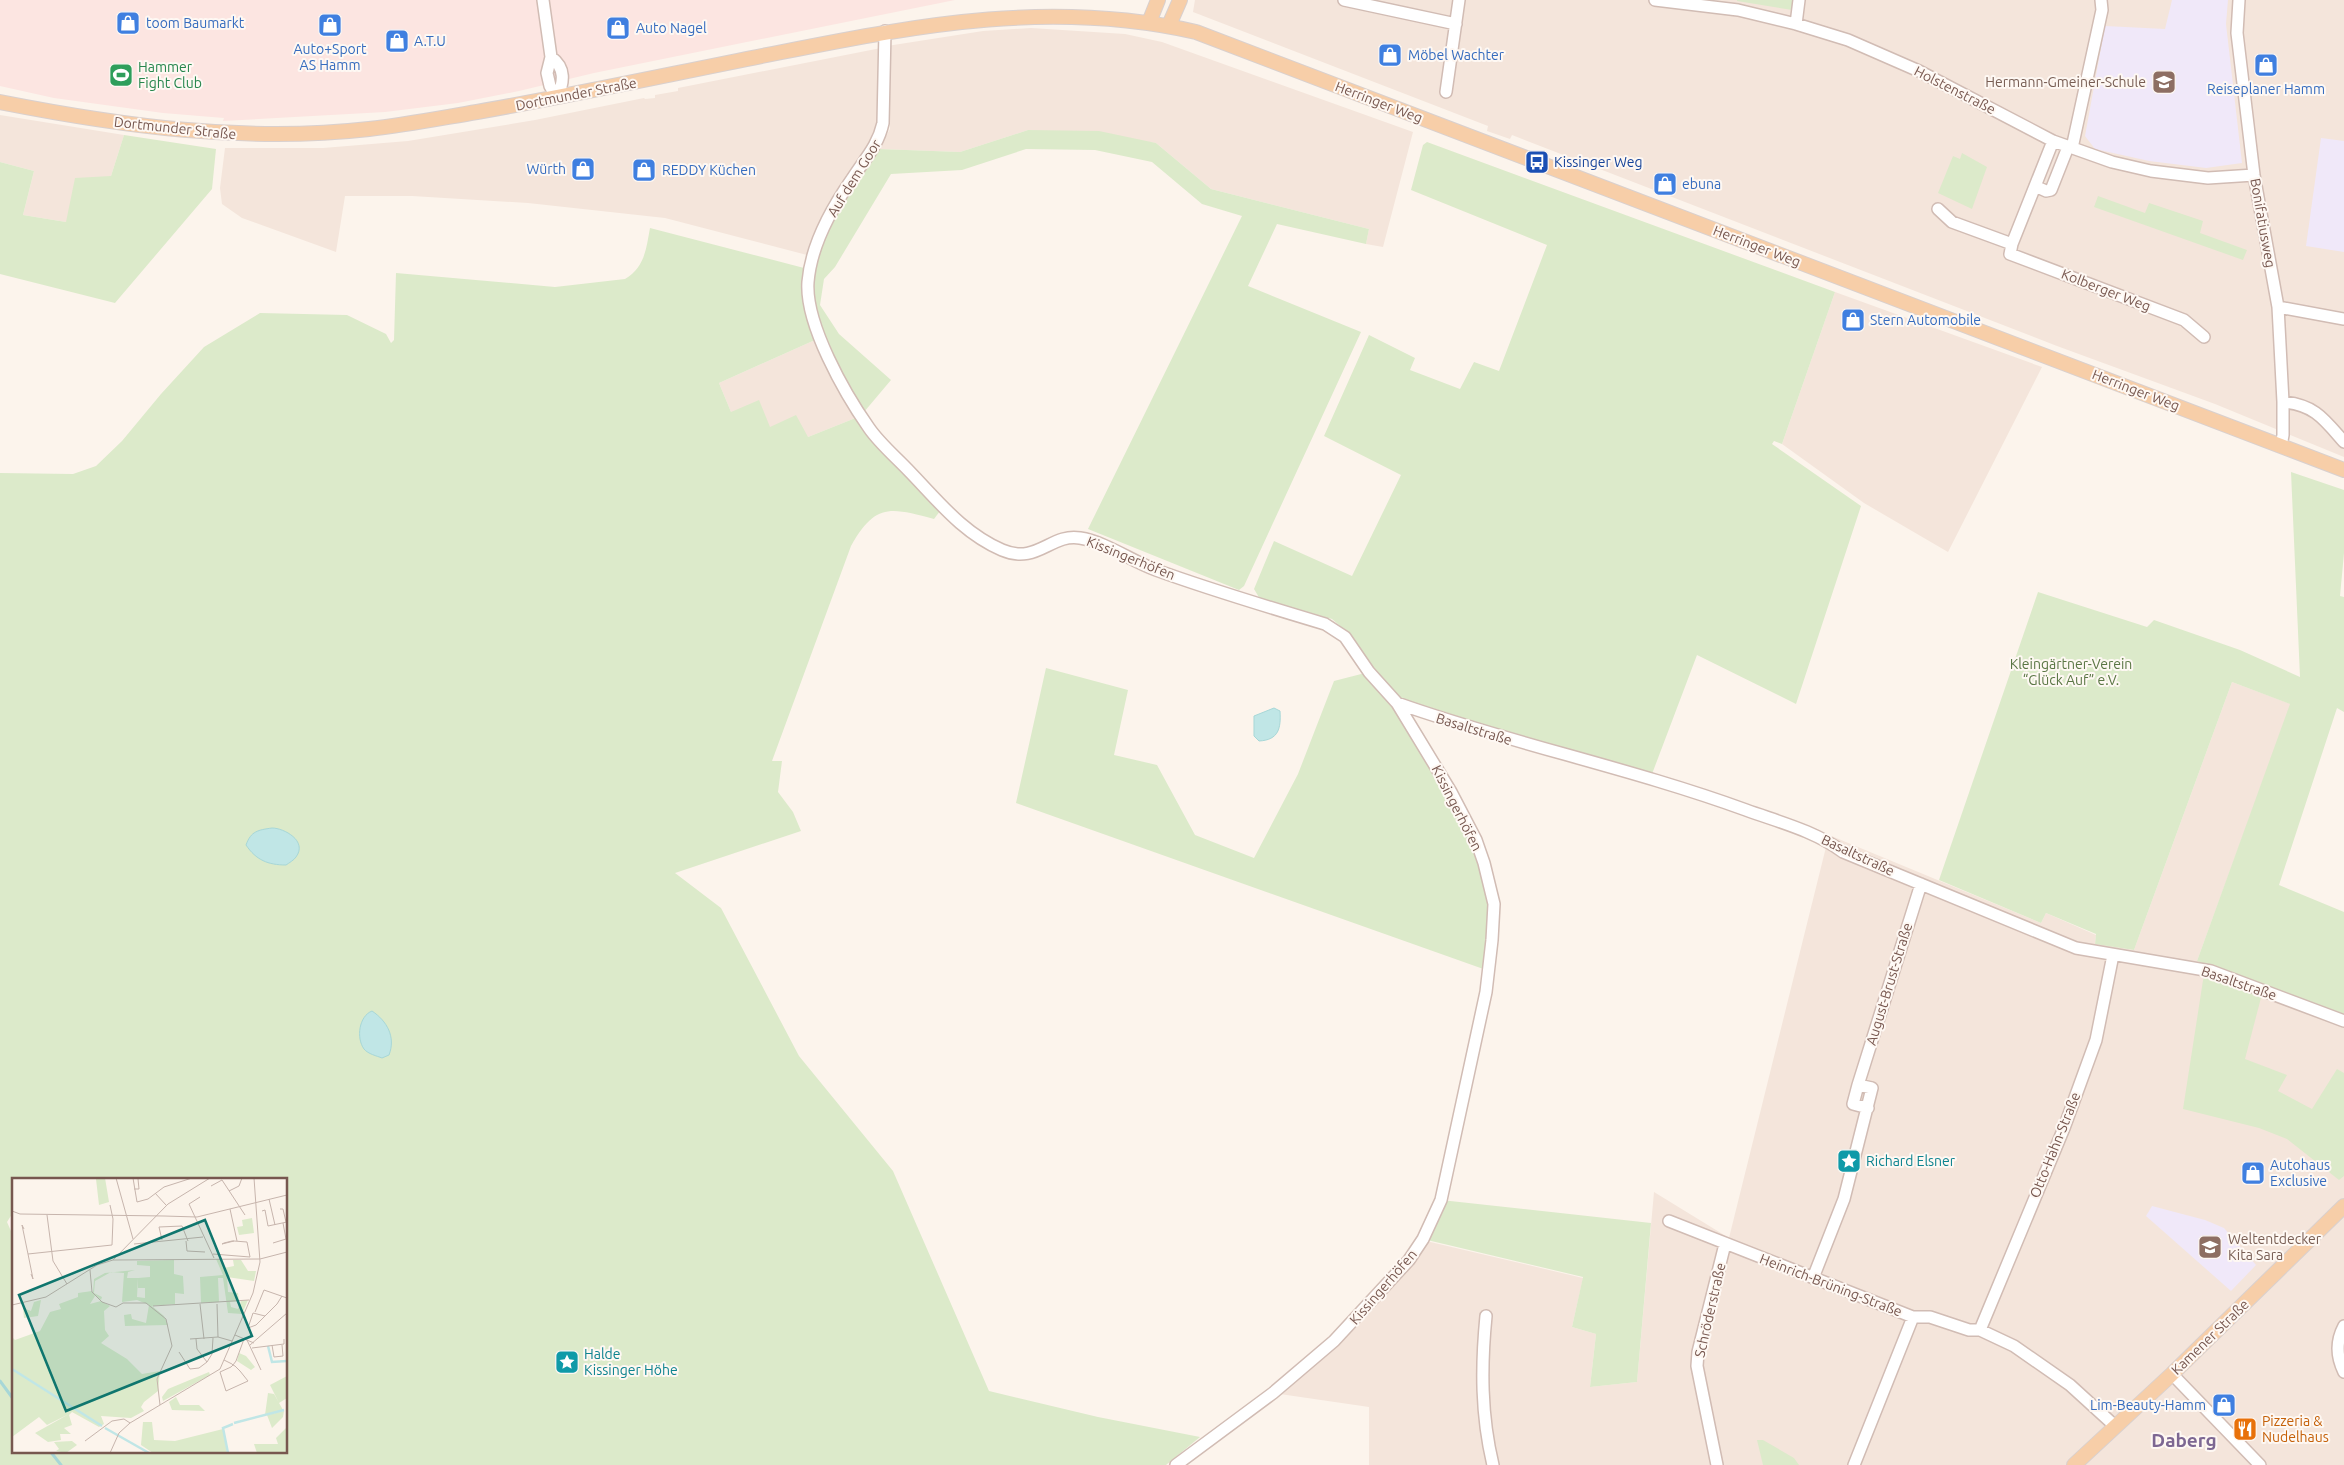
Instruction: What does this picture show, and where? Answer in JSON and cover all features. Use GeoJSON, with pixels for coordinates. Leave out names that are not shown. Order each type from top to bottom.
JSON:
{"type":"FeatureCollection","features":[{"type":"Feature","properties":{"kind":"main road"},"geometry":{"type":"LineString","coordinates":[[1150,20],[1158,0]]}},
{"type":"Feature","properties":{"kind":"main road"},"geometry":{"type":"LineString","coordinates":[[1170,23],[1180,0]]}},
{"type":"Feature","properties":{"kind":"main road","name":"Dortmunder Straße"},"geometry":{"type":"LineString","coordinates":[[0,102],[50,112],[161,128],[285,136],[371,129],[557,98],[885,31],[982,14],[1033,10],[1105,12],[1170,23]]}},
{"type":"Feature","properties":{"kind":"main road","name":"Herringer Weg"},"geometry":{"type":"LineString","coordinates":[[1170,23],[2344,470]]}},
{"type":"Feature","properties":{"kind":"main road","name":"Kamener Straße"},"geometry":{"type":"LineString","coordinates":[[2074,1465],[2172,1374],[2344,1206]]}},
{"type":"Feature","properties":{"kind":"street"},"geometry":{"type":"LineString","coordinates":[[543,0],[551,56],[558,62],[562,71],[563,83],[557,98]]}},
{"type":"Feature","properties":{"kind":"street"},"geometry":{"type":"LineString","coordinates":[[1344,0],[1456,24]]}},
{"type":"Feature","properties":{"kind":"street"},"geometry":{"type":"LineString","coordinates":[[1446,92],[1459,0]]}},
{"type":"Feature","properties":{"kind":"street","name":"Holstenstraße"},"geometry":{"type":"LineString","coordinates":[[1655,0],[1738,10],[1796,24],[1848,40],[1897,60],[2053,141],[2112,162],[2151,171],[2208,178],[2254,175]]}},
{"type":"Feature","properties":{"kind":"street"},"geometry":{"type":"LineString","coordinates":[[1796,24],[1799,0]]}},
{"type":"Feature","properties":{"kind":"street"},"geometry":{"type":"LineString","coordinates":[[2035,186],[2046,191],[2051,190],[2070,147],[2102,10],[2102,0]]}},
{"type":"Feature","properties":{"kind":"street","name":"Bonifatiusweg"},"geometry":{"type":"LineString","coordinates":[[2239,0],[2237,33],[2254,175],[2278,307],[2283,402],[2281,446]]}},
{"type":"Feature","properties":{"kind":"street","name":"Auf dem Goor"},"geometry":{"type":"LineString","coordinates":[[853,402],[820,338],[808,299],[808,284],[812,258],[834,206],[880,138],[883,123],[885,31]]}},
{"type":"Feature","properties":{"kind":"street"},"geometry":{"type":"LineString","coordinates":[[1938,209],[1952,222],[2012,244],[2053,141]]}},
{"type":"Feature","properties":{"kind":"street","name":"Kolberger Weg"},"geometry":{"type":"LineString","coordinates":[[2012,244],[2010,254],[2184,320],[2204,337]]}},
{"type":"Feature","properties":{"kind":"street"},"geometry":{"type":"LineString","coordinates":[[2278,307],[2344,319]]}},
{"type":"Feature","properties":{"kind":"street","name":"Kissingerhöfen"},"geometry":{"type":"LineString","coordinates":[[853,402],[869,429],[952,518],[975,536],[1004,551],[1032,554],[1066,538],[1078,537],[1092,540],[1154,569],[1325,624],[1345,638],[1368,672],[1397,704],[1421,741],[1468,824],[1484,863],[1494,904],[1486,992],[1441,1200],[1431,1224],[1409,1260],[1343,1332],[1273,1394],[1176,1465]]}},
{"type":"Feature","properties":{"kind":"street"},"geometry":{"type":"LineString","coordinates":[[2283,402],[2298,404],[2321,415],[2344,442]]}},
{"type":"Feature","properties":{"kind":"street","name":"Basaltstraße"},"geometry":{"type":"LineString","coordinates":[[1397,704],[1503,738],[1624,770],[1725,802],[1826,840],[1843,852],[2076,948],[2211,971],[2344,1021]]}},
{"type":"Feature","properties":{"kind":"street","name":"August-Brust-Straße"},"geometry":{"type":"LineString","coordinates":[[1813,1278],[1844,1199],[1872,1088],[1858,1085],[1921,884]]}},
{"type":"Feature","properties":{"kind":"street","name":"Otto-Hahn-Straße"},"geometry":{"type":"LineString","coordinates":[[1980,1330],[2064,1128],[2096,1040],[2113,955]]}},
{"type":"Feature","properties":{"kind":"street","name":"Heinrich-Brüning-Straße"},"geometry":{"type":"LineString","coordinates":[[1669,1221],[1913,1318],[1930,1317],[1969,1330],[1980,1330],[2014,1346],[2047,1367],[2115,1426]]}},
{"type":"Feature","properties":{"kind":"street","name":"Schröderstraße"},"geometry":{"type":"LineString","coordinates":[[1717,1465],[1699,1374],[1698,1352],[1725,1244]]}},
{"type":"Feature","properties":{"kind":"street"},"geometry":{"type":"LineString","coordinates":[[1486,1316],[1482,1351],[1482,1396],[1486,1435],[1493,1465]]}},
{"type":"Feature","properties":{"kind":"street"},"geometry":{"type":"LineString","coordinates":[[1854,1465],[1913,1318]]}},
{"type":"Feature","properties":{"kind":"street"},"geometry":{"type":"LineString","coordinates":[[2344,1326],[2337,1345],[2338,1357],[2344,1372]]}},
{"type":"Feature","properties":{"kind":"street"},"geometry":{"type":"LineString","coordinates":[[2172,1374],[2253,1463]]}},
{"type":"Feature","properties":{"kind":"shaded area"},"geometry":{"type":"Polygon","coordinates":[[[0,0],[955,0],[594,73],[458,103],[385,112],[223,121],[224,118],[163,113],[54,98],[0,86],[0,0]]]}},
{"type":"Feature","properties":{"kind":"shaded area"},"geometry":{"type":"Polygon","coordinates":[[[1195,0],[2344,0],[2344,457],[2215,404],[2057,346],[1512,135],[1510,139],[1487,131],[1488,126],[1193,12],[1195,0]]]}},
{"type":"Feature","properties":{"kind":"shaded area","name":"Hermann-Gmeiner-Schule"},"geometry":{"type":"Polygon","coordinates":[[[2172,0],[2228,0],[2226,24],[2242,163],[2206,168],[2149,161],[2095,149],[2085,136],[2105,26],[2165,29],[2172,0]]]}},
{"type":"Feature","properties":{"kind":"shaded area"},"geometry":{"type":"Polygon","coordinates":[[[1031,28],[1125,34],[1162,42],[1413,132],[1383,247],[1366,244],[1369,229],[1211,189],[1156,143],[1028,130],[960,152],[879,149],[890,129],[887,46],[983,31],[1031,28]]]}},
{"type":"Feature","properties":{"kind":"shaded area"},"geometry":{"type":"Polygon","coordinates":[[[881,48],[880,124],[807,255],[665,218],[528,203],[412,196],[345,196],[336,252],[242,218],[222,204],[220,188],[225,148],[323,148],[408,141],[535,120],[644,98],[655,98],[655,95],[678,91],[678,88],[881,48]]]}},
{"type":"Feature","properties":{"kind":"shaded area"},"geometry":{"type":"Polygon","coordinates":[[[0,115],[124,135],[111,176],[66,222],[23,215],[34,171],[0,162],[0,115]]]}},
{"type":"Feature","properties":{"kind":"shaded area"},"geometry":{"type":"Polygon","coordinates":[[[2321,138],[2344,141],[2344,252],[2306,246],[2321,138]]]}},
{"type":"Feature","properties":{"kind":"shaded area"},"geometry":{"type":"Polygon","coordinates":[[[1835,292],[2042,367],[1948,552],[1864,503],[1782,444],[1835,292]]]}},
{"type":"Feature","properties":{"kind":"shaded area"},"geometry":{"type":"Polygon","coordinates":[[[815,340],[858,417],[808,437],[770,427],[731,412],[719,383],[815,340]]]}},
{"type":"Feature","properties":{"kind":"shaded area"},"geometry":{"type":"Polygon","coordinates":[[[2232,682],[2291,704],[2197,961],[2344,1014],[2344,1465],[1369,1465],[1369,1407],[1273,1393],[1352,1320],[1426,1241],[1583,1278],[1572,1327],[1596,1334],[1590,1387],[1637,1382],[1654,1192],[1729,1238],[1829,835],[2041,923],[2046,913],[2096,935],[2095,943],[2134,950],[2232,682]]]}},
{"type":"Feature","properties":{"kind":"shaded area","name":"Weltentdecker Kita Sara"},"geometry":{"type":"Polygon","coordinates":[[[2152,1206],[2205,1220],[2224,1228],[2256,1265],[2231,1291],[2146,1216],[2152,1206]]]}},
{"type":"Feature","properties":{"kind":"green space"},"geometry":{"type":"Polygon","coordinates":[[[1737,0],[1793,0],[1792,10],[1737,0]]]}},
{"type":"Feature","properties":{"kind":"green space"},"geometry":{"type":"Polygon","coordinates":[[[1028,130],[1099,131],[1156,143],[1211,189],[1369,229],[1366,244],[1277,224],[1248,286],[1361,332],[1244,586],[1239,590],[1088,529],[1242,216],[1202,204],[1152,162],[1095,150],[1026,149],[962,170],[891,174],[835,267],[824,279],[820,305],[839,334],[891,380],[864,412],[831,355],[813,305],[813,270],[819,249],[843,204],[879,149],[960,152],[1028,130]]]}},
{"type":"Feature","properties":{"kind":"green space"},"geometry":{"type":"Polygon","coordinates":[[[124,135],[216,149],[212,189],[115,303],[0,274],[0,162],[34,171],[23,215],[66,222],[75,178],[111,176],[124,135]]]}},
{"type":"Feature","properties":{"kind":"green space"},"geometry":{"type":"Polygon","coordinates":[[[1427,142],[1835,292],[1782,444],[1774,441],[1772,444],[1861,506],[1796,704],[1697,655],[1652,774],[1547,745],[1401,698],[1373,670],[1347,632],[1332,619],[1260,599],[1254,589],[1274,541],[1352,576],[1401,475],[1324,436],[1369,335],[1415,358],[1410,370],[1460,389],[1474,362],[1499,371],[1547,245],[1411,190],[1423,145],[1427,142]]]}},
{"type":"Feature","properties":{"kind":"green space"},"geometry":{"type":"Polygon","coordinates":[[[1962,153],[1987,167],[1972,209],[1938,193],[1953,156],[1960,159],[1962,153]]]}},
{"type":"Feature","properties":{"kind":"green space"},"geometry":{"type":"Polygon","coordinates":[[[2098,196],[2145,213],[2149,203],[2203,221],[2200,233],[2247,250],[2243,260],[2094,207],[2098,196]]]}},
{"type":"Feature","properties":{"kind":"green space"},"geometry":{"type":"Polygon","coordinates":[[[650,228],[804,268],[803,287],[805,305],[815,340],[719,383],[731,412],[759,400],[770,427],[796,415],[808,437],[858,417],[940,511],[934,519],[895,511],[877,515],[868,522],[851,546],[772,761],[782,761],[778,792],[793,812],[801,831],[675,873],[721,908],[799,1056],[893,1171],[989,1391],[1098,1417],[1200,1437],[1166,1465],[0,1465],[0,473],[73,474],[96,466],[122,441],[161,394],[204,347],[260,313],[347,315],[386,334],[391,343],[394,340],[396,273],[555,287],[625,279],[637,269],[646,250],[650,228]]]}},
{"type":"Feature","properties":{"kind":"green space","name":"Kleingärtner-Verein “Glück Auf” e.V."},"geometry":{"type":"Polygon","coordinates":[[[2291,472],[2344,490],[2344,553],[2340,596],[2344,597],[2344,712],[2337,708],[2279,885],[2344,912],[2344,1014],[2197,961],[2290,704],[2232,682],[2134,950],[2095,944],[2096,934],[2046,913],[2041,923],[1939,880],[2038,592],[2147,627],[2154,620],[2240,650],[2300,677],[2291,472]]]}},
{"type":"Feature","properties":{"kind":"green space"},"geometry":{"type":"Polygon","coordinates":[[[1046,668],[1128,690],[1114,755],[1157,765],[1195,835],[1254,858],[1298,774],[1334,681],[1369,672],[1397,703],[1451,792],[1490,885],[1489,971],[1016,803],[1046,668]]]}},
{"type":"Feature","properties":{"kind":"green space"},"geometry":{"type":"Polygon","coordinates":[[[2204,974],[2262,994],[2245,1059],[2287,1075],[2278,1091],[2312,1109],[2337,1069],[2344,1073],[2344,1176],[2339,1180],[2287,1139],[2259,1128],[2183,1109],[2204,974]]]}},
{"type":"Feature","properties":{"kind":"green space"},"geometry":{"type":"Polygon","coordinates":[[[1441,1200],[1651,1223],[1637,1382],[1590,1387],[1596,1334],[1572,1327],[1583,1277],[1423,1239],[1441,1200]]]}},
{"type":"Feature","properties":{"kind":"green space"},"geometry":{"type":"Polygon","coordinates":[[[1757,1440],[1763,1440],[1794,1458],[1799,1465],[1763,1465],[1757,1440]]]}},
{"type":"Feature","properties":{"kind":"water"},"geometry":{"type":"Polygon","coordinates":[[[1274,708],[1280,711],[1279,728],[1275,736],[1259,741],[1254,736],[1254,716],[1274,708]]]}},
{"type":"Feature","properties":{"kind":"water"},"geometry":{"type":"Polygon","coordinates":[[[272,828],[282,830],[293,836],[299,846],[296,857],[286,865],[263,861],[246,845],[250,837],[256,832],[272,828]]]}},
{"type":"Feature","properties":{"kind":"water"},"geometry":{"type":"Polygon","coordinates":[[[372,1011],[386,1025],[391,1036],[389,1055],[382,1058],[366,1051],[360,1039],[362,1022],[372,1011]]]}},
{"type":"Feature","properties":{"kind":"waterway"},"geometry":{"type":"LineString","coordinates":[[0,1381],[12,1397]]}},
{"type":"Feature","properties":{"kind":"waterway"},"geometry":{"type":"LineString","coordinates":[[51,1452],[61,1465]]}},
{"type":"Feature","properties":{"kind":"place","name":"toom Baumarkt"},"geometry":{"type":"Point","coordinates":[128,23]}},
{"type":"Feature","properties":{"kind":"place","name":"Auto+Sport AS Hamm"},"geometry":{"type":"Point","coordinates":[330,25]}},
{"type":"Feature","properties":{"kind":"place","name":"Auto Nagel"},"geometry":{"type":"Point","coordinates":[618,28]}},
{"type":"Feature","properties":{"kind":"place","name":"A.T.U"},"geometry":{"type":"Point","coordinates":[397,41]}},
{"type":"Feature","properties":{"kind":"place","name":"Möbel Wachter"},"geometry":{"type":"Point","coordinates":[1390,55]}},
{"type":"Feature","properties":{"kind":"place","name":"Reiseplaner Hamm"},"geometry":{"type":"Point","coordinates":[2266,65]}},
{"type":"Feature","properties":{"kind":"place","name":"Hammer Fight Club"},"geometry":{"type":"Point","coordinates":[121,75]}},
{"type":"Feature","properties":{"kind":"place","name":"Hermann-Gmeiner-Schule"},"geometry":{"type":"Point","coordinates":[2164,82]}},
{"type":"Feature","properties":{"kind":"place","name":"Kissinger Weg"},"geometry":{"type":"Point","coordinates":[1537,162]}},
{"type":"Feature","properties":{"kind":"place","name":"Würth"},"geometry":{"type":"Point","coordinates":[583,169]}},
{"type":"Feature","properties":{"kind":"place","name":"REDDY Küchen"},"geometry":{"type":"Point","coordinates":[644,170]}},
{"type":"Feature","properties":{"kind":"place","name":"ebuna"},"geometry":{"type":"Point","coordinates":[1665,184]}},
{"type":"Feature","properties":{"kind":"place","name":"Stern Automobile"},"geometry":{"type":"Point","coordinates":[1853,320]}},
{"type":"Feature","properties":{"kind":"place","name":"Richard Elsner"},"geometry":{"type":"Point","coordinates":[1849,1161]}},
{"type":"Feature","properties":{"kind":"place","name":"Autohaus Exclusive"},"geometry":{"type":"Point","coordinates":[2253,1173]}},
{"type":"Feature","properties":{"kind":"place","name":"Weltentdecker Kita Sara"},"geometry":{"type":"Point","coordinates":[2210,1247]}},
{"type":"Feature","properties":{"kind":"place","name":"Halde Kissinger Höhe"},"geometry":{"type":"Point","coordinates":[567,1362]}},
{"type":"Feature","properties":{"kind":"place","name":"Lim-Beauty-Hamm"},"geometry":{"type":"Point","coordinates":[2224,1405]}},
{"type":"Feature","properties":{"kind":"place","name":"Pizzeria & Nudelhaus"},"geometry":{"type":"Point","coordinates":[2245,1429]}},
{"type":"Feature","properties":{"kind":"district","name":"Daberg"},"geometry":{"type":"Point","coordinates":[2184,1440]}}]}
